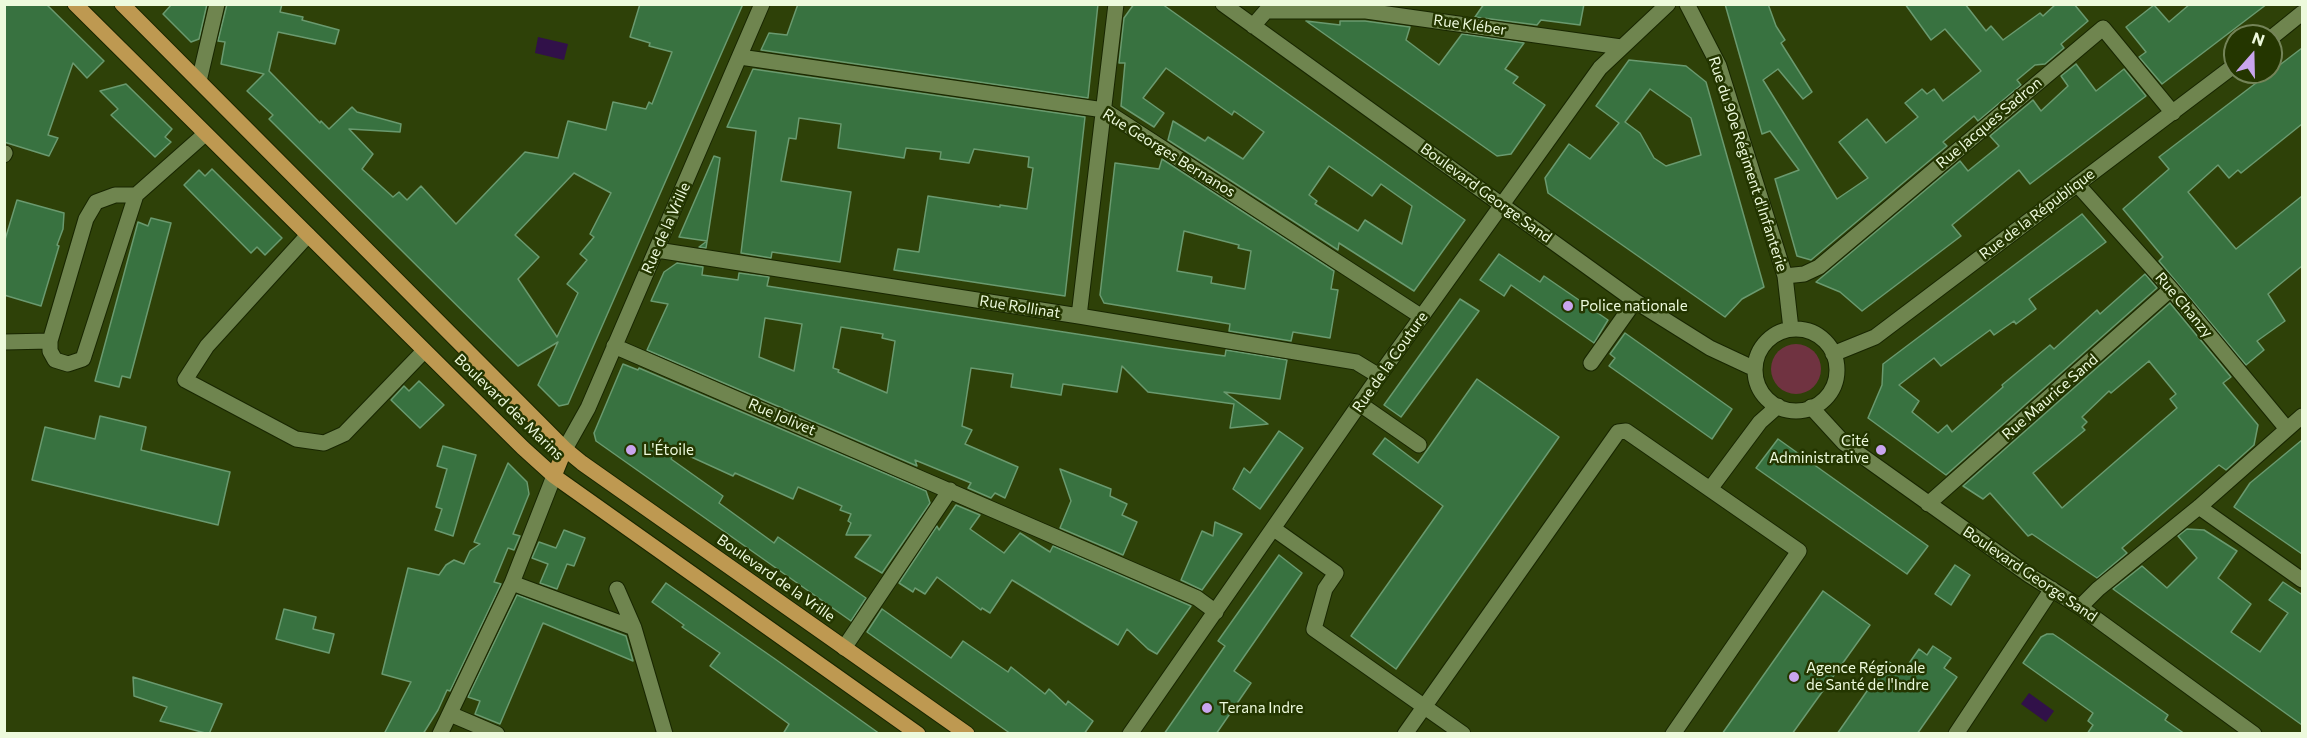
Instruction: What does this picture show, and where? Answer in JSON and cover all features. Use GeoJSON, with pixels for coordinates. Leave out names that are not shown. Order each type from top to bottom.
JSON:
{"type":"FeatureCollection","features":[{"type":"Feature","properties":{"kind":"main road","name":"Boulevard des Marins"},"geometry":{"type":"LineString","coordinates":[[75,4],[424,351],[554,476],[566,449],[122,4]]}},
{"type":"Feature","properties":{"kind":"main road","name":"Boulevard de la Vrille"},"geometry":{"type":"LineString","coordinates":[[566,449],[966,734]]}},
{"type":"Feature","properties":{"kind":"main road"},"geometry":{"type":"LineString","coordinates":[[554,476],[918,734]]}},
{"type":"Feature","properties":{"kind":"street"},"geometry":{"type":"LineString","coordinates":[[199,81],[217,4]]}},
{"type":"Feature","properties":{"kind":"street","name":"Rue de la Vrille"},"geometry":{"type":"LineString","coordinates":[[566,449],[588,408],[762,4]]}},
{"type":"Feature","properties":{"kind":"street"},"geometry":{"type":"LineString","coordinates":[[1079,316],[1116,4]]}},
{"type":"Feature","properties":{"kind":"street","name":"Boulevard George Sand"},"geometry":{"type":"LineString","coordinates":[[1223,4],[1635,301],[1710,348],[1755,369]]}},
{"type":"Feature","properties":{"kind":"street","name":"Rue de la Couture"},"geometry":{"type":"LineString","coordinates":[[1130,734],[1379,376],[1600,68],[1668,4]]}},
{"type":"Feature","properties":{"kind":"street","name":"Rue du 90e Régiment d'Infanterie"},"geometry":{"type":"LineString","coordinates":[[1687,4],[1719,66],[1785,276],[1791,329]]}},
{"type":"Feature","properties":{"kind":"street","name":"Rue Kléber"},"geometry":{"type":"LineString","coordinates":[[1253,26],[1266,11],[1366,8],[1621,47]]}},
{"type":"Feature","properties":{"kind":"street"},"geometry":{"type":"LineString","coordinates":[[2283,28],[2302,13]]}},
{"type":"Feature","properties":{"kind":"street","name":"Rue Jacques Sadron"},"geometry":{"type":"LineString","coordinates":[[1785,276],[1804,274],[1819,267],[2103,28],[2173,113]]}},
{"type":"Feature","properties":{"kind":"street","name":"Rue Georges Bernanos"},"geometry":{"type":"LineString","coordinates":[[740,57],[1104,110],[1422,317]]}},
{"type":"Feature","properties":{"kind":"street","name":"Rue de la République"},"geometry":{"type":"LineString","coordinates":[[1833,354],[1875,337],[2223,74]]}},
{"type":"Feature","properties":{"kind":"street"},"geometry":{"type":"LineString","coordinates":[[136,195],[115,195],[96,202],[86,219],[50,341],[50,351],[55,360],[68,364],[83,359],[136,195],[205,134]]}},
{"type":"Feature","properties":{"kind":"street","name":"Rue Chanzy"},"geometry":{"type":"LineString","coordinates":[[2077,184],[2171,290],[2287,429]]}},
{"type":"Feature","properties":{"kind":"street"},"geometry":{"type":"LineString","coordinates":[[308,236],[207,346],[185,380],[297,439],[324,443],[344,435],[424,351]]}},
{"type":"Feature","properties":{"kind":"street","name":"Rue Rollinat"},"geometry":{"type":"LineString","coordinates":[[657,250],[1356,362],[1379,376]]}},
{"type":"Feature","properties":{"kind":"street","name":"Rue Maurice Sand"},"geometry":{"type":"LineString","coordinates":[[1928,504],[2171,290]]}},
{"type":"Feature","properties":{"kind":"street"},"geometry":{"type":"LineString","coordinates":[[1591,363],[1635,301]]}},
{"type":"Feature","properties":{"kind":"street"},"geometry":{"type":"LineString","coordinates":[[1791,329],[1804,330],[1816,334],[1833,354],[1837,366],[1836,379],[1831,391],[1822,401],[1811,407],[1800,410],[1778,406],[1761,391],[1755,369],[1756,358],[1770,338],[1791,329]]}},
{"type":"Feature","properties":{"kind":"street"},"geometry":{"type":"LineString","coordinates":[[4,342],[50,341]]}},
{"type":"Feature","properties":{"kind":"street","name":"Rue Jolivet"},"geometry":{"type":"LineString","coordinates":[[614,346],[1197,598],[1216,612]]}},
{"type":"Feature","properties":{"kind":"street"},"geometry":{"type":"LineString","coordinates":[[1360,404],[1419,445]]}},
{"type":"Feature","properties":{"kind":"street"},"geometry":{"type":"LineString","coordinates":[[1710,489],[1760,422],[1778,406]]}},
{"type":"Feature","properties":{"kind":"street","name":"Boulevard George Sand"},"geometry":{"type":"LineString","coordinates":[[1811,407],[1844,443],[1928,504],[2080,607],[2254,734]]}},
{"type":"Feature","properties":{"kind":"street"},"geometry":{"type":"LineString","coordinates":[[2080,607],[2098,589],[2199,507],[2302,416]]}},
{"type":"Feature","properties":{"kind":"street"},"geometry":{"type":"LineString","coordinates":[[1405,734],[1618,432],[1626,431],[1799,551],[1673,734]]}},
{"type":"Feature","properties":{"kind":"street"},"geometry":{"type":"LineString","coordinates":[[440,734],[512,583],[554,476]]}},
{"type":"Feature","properties":{"kind":"street"},"geometry":{"type":"LineString","coordinates":[[844,648],[950,490]]}},
{"type":"Feature","properties":{"kind":"street"},"geometry":{"type":"LineString","coordinates":[[2199,507],[2302,580]]}},
{"type":"Feature","properties":{"kind":"street"},"geometry":{"type":"LineString","coordinates":[[1274,529],[1336,573],[1325,589],[1314,629],[1463,734]]}},
{"type":"Feature","properties":{"kind":"street"},"geometry":{"type":"LineString","coordinates":[[512,583],[634,628]]}},
{"type":"Feature","properties":{"kind":"street"},"geometry":{"type":"LineString","coordinates":[[617,589],[634,628],[665,734]]}},
{"type":"Feature","properties":{"kind":"street"},"geometry":{"type":"LineString","coordinates":[[1956,734],[2052,589]]}},
{"type":"Feature","properties":{"kind":"street"},"geometry":{"type":"LineString","coordinates":[[450,714],[497,734]]}},
{"type":"Feature","properties":{"kind":"shaded area"},"geometry":{"type":"Polygon","coordinates":[[[538,37],[568,44],[564,60],[535,53],[538,37]]]}},
{"type":"Feature","properties":{"kind":"shaded area"},"geometry":{"type":"Polygon","coordinates":[[[1791,344],[1801,344],[1814,351],[1821,364],[1821,374],[1814,387],[1801,394],[1791,394],[1782,390],[1775,383],[1771,374],[1771,364],[1775,355],[1782,348],[1791,344]]]}},
{"type":"Feature","properties":{"kind":"shaded area"},"geometry":{"type":"Polygon","coordinates":[[[2029,693],[2054,711],[2046,722],[2021,704],[2029,693]]]}},
{"type":"Feature","properties":{"kind":"building"},"geometry":{"type":"Polygon","coordinates":[[[4,4],[46,4],[104,61],[87,78],[73,63],[48,135],[58,138],[49,156],[4,142],[4,4]]]}},
{"type":"Feature","properties":{"kind":"building"},"geometry":{"type":"Polygon","coordinates":[[[172,4],[207,4],[199,39],[191,42],[163,14],[172,4]]]}},
{"type":"Feature","properties":{"kind":"building"},"geometry":{"type":"Polygon","coordinates":[[[227,4],[282,4],[280,12],[303,17],[302,20],[339,30],[335,44],[278,32],[269,71],[320,123],[321,121],[329,129],[352,107],[357,112],[401,124],[400,132],[349,129],[373,154],[362,169],[393,197],[399,192],[407,200],[421,186],[456,224],[525,152],[558,158],[568,121],[606,130],[613,102],[646,109],[649,102],[652,104],[672,52],[649,46],[650,43],[630,37],[640,4],[743,4],[568,404],[559,406],[538,385],[558,342],[518,366],[269,119],[273,115],[247,91],[264,74],[221,64],[225,42],[218,41],[227,4]],[[574,173],[515,235],[539,257],[518,279],[557,337],[578,293],[567,284],[587,260],[580,254],[594,237],[590,234],[611,193],[574,173]]]}},
{"type":"Feature","properties":{"kind":"building"},"geometry":{"type":"Polygon","coordinates":[[[798,4],[1098,4],[1088,98],[761,50],[769,33],[787,35],[798,4]]]}},
{"type":"Feature","properties":{"kind":"building"},"geometry":{"type":"Polygon","coordinates":[[[1134,4],[1162,4],[1465,220],[1414,291],[1339,243],[1338,250],[1168,140],[1173,121],[1205,141],[1208,137],[1243,159],[1264,132],[1234,111],[1232,115],[1166,68],[1143,98],[1164,113],[1154,127],[1121,106],[1125,63],[1119,63],[1124,18],[1134,4]],[[1329,166],[1309,195],[1317,201],[1315,204],[1358,231],[1365,220],[1402,244],[1412,206],[1381,184],[1372,196],[1329,166]]]}},
{"type":"Feature","properties":{"kind":"building"},"geometry":{"type":"Polygon","coordinates":[[[1484,4],[1584,4],[1580,25],[1541,20],[1537,25],[1475,17],[1484,4]]]}},
{"type":"Feature","properties":{"kind":"building"},"geometry":{"type":"Polygon","coordinates":[[[1725,4],[1768,4],[1776,26],[1785,40],[1781,43],[1812,92],[1803,99],[1778,69],[1763,80],[1837,199],[1868,178],[1839,142],[1867,119],[1886,143],[1918,117],[1905,103],[1922,89],[1927,94],[1934,89],[1943,101],[1981,71],[1945,29],[1931,40],[1905,4],[1965,4],[1986,31],[1991,26],[2003,40],[2040,13],[2043,16],[2056,4],[2074,4],[2088,21],[2061,44],[2064,48],[2045,64],[2035,65],[2017,80],[2021,85],[1978,121],[1974,116],[1943,142],[1947,146],[1811,260],[1797,256],[1775,179],[1799,170],[1770,131],[1762,134],[1725,4]]]}},
{"type":"Feature","properties":{"kind":"building"},"geometry":{"type":"Polygon","coordinates":[[[2190,4],[2267,4],[2241,24],[2223,24],[2223,38],[2162,84],[2139,57],[2146,52],[2126,27],[2154,5],[2169,22],[2190,4]]]}},
{"type":"Feature","properties":{"kind":"building"},"geometry":{"type":"Polygon","coordinates":[[[1306,21],[1340,25],[1340,21],[1365,21],[1410,27],[1406,40],[1439,65],[1462,34],[1524,43],[1505,69],[1518,77],[1513,83],[1545,105],[1511,154],[1497,156],[1306,21]]]}},
{"type":"Feature","properties":{"kind":"building"},"geometry":{"type":"Polygon","coordinates":[[[2302,48],[2302,124],[2241,173],[2238,170],[2229,178],[2218,165],[2188,192],[2236,249],[2302,196],[2302,266],[2268,294],[2285,321],[2257,341],[2264,350],[2246,365],[2159,261],[2163,257],[2123,209],[2169,169],[2159,157],[2255,84],[2283,84],[2283,62],[2302,48]]]}},
{"type":"Feature","properties":{"kind":"building"},"geometry":{"type":"Polygon","coordinates":[[[1629,60],[1686,66],[1706,82],[1764,287],[1742,299],[1725,317],[1548,193],[1545,178],[1569,144],[1590,159],[1619,123],[1596,106],[1629,60]],[[1650,89],[1625,122],[1640,133],[1654,158],[1666,166],[1701,155],[1691,118],[1650,89]]]}},
{"type":"Feature","properties":{"kind":"building"},"geometry":{"type":"Polygon","coordinates":[[[2076,64],[2096,91],[2124,69],[2146,96],[2030,184],[2019,170],[1952,225],[1961,236],[1862,311],[1840,292],[1816,282],[1960,161],[1968,171],[1999,146],[1990,136],[2033,100],[2041,111],[2068,86],[2061,76],[2076,64]]]}},
{"type":"Feature","properties":{"kind":"building"},"geometry":{"type":"Polygon","coordinates":[[[753,69],[1085,117],[1065,296],[894,270],[898,249],[919,252],[928,196],[1027,209],[1033,168],[1028,167],[1029,157],[974,149],[969,163],[940,159],[941,152],[906,148],[904,158],[838,148],[841,124],[799,118],[796,139],[789,138],[781,181],[851,192],[840,262],[772,252],[771,258],[741,253],[756,131],[727,127],[753,69]]]}},
{"type":"Feature","properties":{"kind":"building"},"geometry":{"type":"Polygon","coordinates":[[[126,84],[172,129],[165,137],[171,142],[155,157],[111,115],[118,109],[100,91],[126,84]]]}},
{"type":"Feature","properties":{"kind":"building"},"geometry":{"type":"Polygon","coordinates":[[[714,156],[720,158],[706,248],[699,247],[707,241],[679,237],[714,156]]]}},
{"type":"Feature","properties":{"kind":"building"},"geometry":{"type":"Polygon","coordinates":[[[1162,159],[1334,271],[1331,289],[1338,290],[1330,338],[1293,332],[1291,341],[1229,331],[1230,324],[1104,303],[1100,295],[1115,163],[1159,169],[1162,159]],[[1184,231],[1177,271],[1212,277],[1211,283],[1245,289],[1251,251],[1238,248],[1239,245],[1184,231]]]}},
{"type":"Feature","properties":{"kind":"building"},"geometry":{"type":"Polygon","coordinates":[[[212,169],[282,238],[265,255],[257,247],[251,253],[184,185],[199,170],[205,176],[212,169]]]}},
{"type":"Feature","properties":{"kind":"building"},"geometry":{"type":"Polygon","coordinates":[[[17,200],[64,213],[63,229],[57,245],[59,246],[41,306],[4,295],[4,243],[17,200]]]}},
{"type":"Feature","properties":{"kind":"building"},"geometry":{"type":"Polygon","coordinates":[[[2082,214],[2106,242],[2029,299],[2036,309],[2016,324],[2014,321],[1994,335],[1990,330],[1941,366],[1934,358],[1899,385],[1919,401],[1912,412],[1938,433],[1947,425],[1952,432],[2003,387],[2002,385],[2050,345],[2054,349],[2097,310],[2100,314],[2145,274],[2157,288],[1946,475],[1868,418],[1882,385],[1883,364],[2082,214]]]}},
{"type":"Feature","properties":{"kind":"building"},"geometry":{"type":"Polygon","coordinates":[[[151,218],[171,223],[130,378],[122,376],[119,387],[95,381],[138,222],[148,226],[151,218]]]}},
{"type":"Feature","properties":{"kind":"building"},"geometry":{"type":"Polygon","coordinates":[[[1499,254],[1540,282],[1544,276],[1608,320],[1594,343],[1511,285],[1504,296],[1480,280],[1499,254]]]}},
{"type":"Feature","properties":{"kind":"building"},"geometry":{"type":"Polygon","coordinates":[[[677,263],[703,267],[702,275],[738,280],[739,273],[769,277],[767,286],[1167,348],[1225,356],[1226,350],[1287,360],[1280,399],[1224,392],[1268,424],[1230,428],[1234,404],[1148,392],[1122,366],[1117,392],[1063,384],[1061,395],[1011,387],[1013,374],[971,368],[962,426],[972,430],[965,444],[1018,467],[1005,498],[995,493],[991,498],[968,488],[971,483],[915,460],[917,466],[647,350],[668,304],[651,301],[664,272],[677,263]],[[765,318],[759,357],[794,371],[802,324],[765,318]],[[841,327],[833,368],[887,393],[895,341],[882,338],[883,334],[841,327]]]}},
{"type":"Feature","properties":{"kind":"building"},"geometry":{"type":"Polygon","coordinates":[[[1460,299],[1479,311],[1401,417],[1384,405],[1460,299]]]}},
{"type":"Feature","properties":{"kind":"building"},"geometry":{"type":"Polygon","coordinates":[[[2170,303],[2231,377],[2223,383],[2258,425],[2254,445],[2226,470],[2219,465],[2122,548],[2127,553],[2097,578],[2032,534],[2028,536],[1990,493],[1983,499],[1963,486],[2170,303]],[[2149,361],[2111,393],[2109,391],[2082,417],[2087,422],[2082,427],[2085,430],[2033,473],[2062,508],[2177,408],[2170,399],[2176,394],[2149,361]]]}},
{"type":"Feature","properties":{"kind":"building"},"geometry":{"type":"Polygon","coordinates":[[[1625,333],[1732,409],[1712,439],[1609,366],[1615,358],[1610,354],[1625,333]]]}},
{"type":"Feature","properties":{"kind":"building"},"geometry":{"type":"Polygon","coordinates":[[[623,364],[638,370],[639,368],[926,491],[930,503],[882,573],[855,557],[871,535],[846,535],[851,523],[848,521],[851,514],[840,510],[842,506],[798,487],[793,499],[735,473],[733,476],[676,450],[671,459],[723,496],[719,503],[774,543],[778,537],[866,598],[851,621],[596,441],[594,433],[623,364]]]}},
{"type":"Feature","properties":{"kind":"building"},"geometry":{"type":"Polygon","coordinates":[[[1477,379],[1559,437],[1396,669],[1351,636],[1443,506],[1373,454],[1385,438],[1418,463],[1477,379]]]}},
{"type":"Feature","properties":{"kind":"building"},"geometry":{"type":"Polygon","coordinates":[[[419,381],[444,405],[420,428],[391,400],[404,386],[409,391],[419,381]]]}},
{"type":"Feature","properties":{"kind":"building"},"geometry":{"type":"Polygon","coordinates":[[[100,416],[146,427],[141,450],[230,472],[218,525],[32,480],[45,427],[95,439],[100,416]]]}},
{"type":"Feature","properties":{"kind":"building"},"geometry":{"type":"Polygon","coordinates":[[[1279,431],[1303,448],[1260,509],[1233,489],[1244,468],[1250,473],[1279,431]]]}},
{"type":"Feature","properties":{"kind":"building"},"geometry":{"type":"Polygon","coordinates":[[[1778,439],[1928,546],[1907,574],[1756,468],[1778,439]]]}},
{"type":"Feature","properties":{"kind":"building"},"geometry":{"type":"Polygon","coordinates":[[[2302,440],[2302,554],[2234,507],[2250,483],[2302,440]]]}},
{"type":"Feature","properties":{"kind":"building"},"geometry":{"type":"Polygon","coordinates":[[[443,446],[476,455],[453,536],[435,530],[442,509],[436,507],[447,469],[437,466],[443,446]]]}},
{"type":"Feature","properties":{"kind":"building"},"geometry":{"type":"Polygon","coordinates":[[[508,463],[527,482],[529,494],[513,534],[520,536],[514,550],[508,548],[494,582],[501,584],[450,691],[447,690],[423,734],[384,734],[411,682],[382,674],[408,568],[439,575],[446,565],[454,560],[464,564],[470,551],[480,544],[474,542],[508,463]]]}},
{"type":"Feature","properties":{"kind":"building"},"geometry":{"type":"Polygon","coordinates":[[[1060,469],[1111,489],[1110,496],[1127,504],[1122,515],[1137,522],[1123,555],[1060,528],[1071,501],[1060,469]]]}},
{"type":"Feature","properties":{"kind":"building"},"geometry":{"type":"Polygon","coordinates":[[[956,505],[980,515],[970,529],[1004,553],[1020,533],[1050,552],[1053,546],[1191,606],[1157,654],[1148,649],[1127,629],[1118,645],[1012,580],[990,613],[982,608],[981,610],[937,577],[925,594],[915,588],[913,592],[899,583],[937,526],[939,530],[956,505]]]}},
{"type":"Feature","properties":{"kind":"building"},"geometry":{"type":"Polygon","coordinates":[[[1215,522],[1242,534],[1202,590],[1181,580],[1202,531],[1213,536],[1215,522]]]}},
{"type":"Feature","properties":{"kind":"building"},"geometry":{"type":"Polygon","coordinates":[[[2187,529],[2204,530],[2237,551],[2218,578],[2251,604],[2231,632],[2260,652],[2288,613],[2269,600],[2283,582],[2301,594],[2302,592],[2302,725],[2113,589],[2142,566],[2167,588],[2197,558],[2178,536],[2187,529]]]}},
{"type":"Feature","properties":{"kind":"building"},"geometry":{"type":"Polygon","coordinates":[[[564,530],[585,538],[574,566],[567,564],[557,589],[540,583],[548,564],[532,558],[539,542],[556,548],[564,530]]]}},
{"type":"Feature","properties":{"kind":"building"},"geometry":{"type":"Polygon","coordinates":[[[1279,555],[1302,573],[1234,671],[1251,683],[1216,734],[1164,734],[1225,646],[1218,641],[1279,555]]]}},
{"type":"Feature","properties":{"kind":"building"},"geometry":{"type":"Polygon","coordinates":[[[1955,565],[1970,575],[1951,605],[1935,594],[1955,565]]]}},
{"type":"Feature","properties":{"kind":"building"},"geometry":{"type":"Polygon","coordinates":[[[666,583],[880,734],[783,734],[789,724],[710,666],[720,653],[682,627],[684,625],[652,602],[666,583]]]}},
{"type":"Feature","properties":{"kind":"building"},"geometry":{"type":"Polygon","coordinates":[[[1823,591],[1870,625],[1792,734],[1722,734],[1823,591]]]}},
{"type":"Feature","properties":{"kind":"building"},"geometry":{"type":"Polygon","coordinates":[[[517,595],[626,636],[633,661],[543,623],[500,724],[475,714],[480,701],[468,697],[517,595]]]}},
{"type":"Feature","properties":{"kind":"building"},"geometry":{"type":"Polygon","coordinates":[[[284,609],[316,617],[313,629],[334,634],[329,653],[276,639],[284,609]]]}},
{"type":"Feature","properties":{"kind":"building"},"geometry":{"type":"Polygon","coordinates":[[[882,609],[951,658],[963,641],[1008,672],[1011,667],[1045,694],[1049,689],[1066,705],[1068,701],[1093,721],[1084,734],[1011,734],[867,632],[882,609]]]}},
{"type":"Feature","properties":{"kind":"building"},"geometry":{"type":"Polygon","coordinates":[[[2053,634],[2062,640],[2168,715],[2165,720],[2185,734],[2087,734],[2093,725],[2088,721],[2093,713],[2023,663],[2041,637],[2053,634]]]}},
{"type":"Feature","properties":{"kind":"building"},"geometry":{"type":"Polygon","coordinates":[[[1933,646],[1951,658],[1944,668],[1957,677],[1917,734],[1837,734],[1888,661],[1903,672],[1919,649],[1927,655],[1933,646]]]}},
{"type":"Feature","properties":{"kind":"building"},"geometry":{"type":"Polygon","coordinates":[[[133,677],[222,704],[209,734],[160,721],[167,707],[134,696],[133,677]]]}},
{"type":"Feature","properties":{"kind":"place","name":"Police nationale"},"geometry":{"type":"Point","coordinates":[1568,306]}},
{"type":"Feature","properties":{"kind":"place","name":"L'Étoile"},"geometry":{"type":"Point","coordinates":[631,450]}},
{"type":"Feature","properties":{"kind":"place","name":"Cité Administrative"},"geometry":{"type":"Point","coordinates":[1881,450]}},
{"type":"Feature","properties":{"kind":"place","name":"Agence Régionale de Santé de l'Indre"},"geometry":{"type":"Point","coordinates":[1794,677]}},
{"type":"Feature","properties":{"kind":"place","name":"Terana Indre"},"geometry":{"type":"Point","coordinates":[1207,708]}}]}
